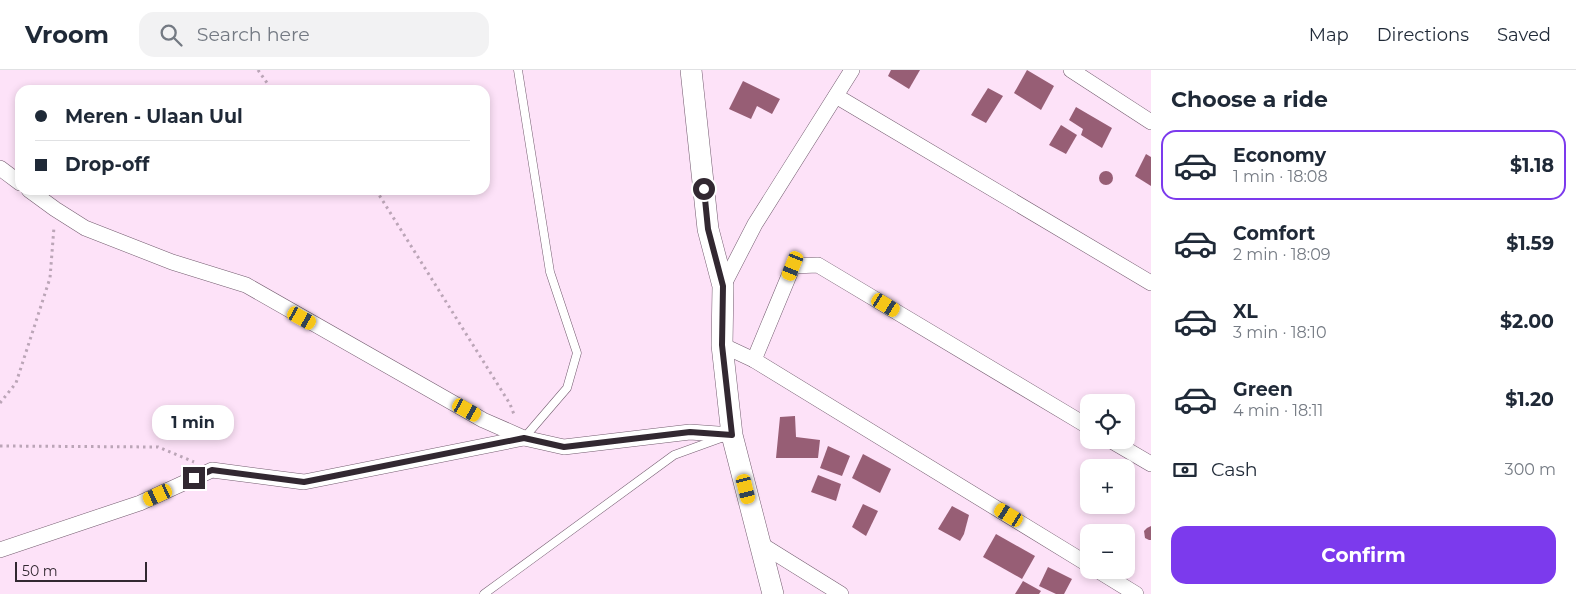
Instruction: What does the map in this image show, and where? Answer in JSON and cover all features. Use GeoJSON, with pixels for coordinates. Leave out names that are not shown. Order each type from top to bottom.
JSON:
{"type":"FeatureCollection","features":[{"type":"Feature","properties":{"kind":"street"},"geometry":{"type":"LineString","coordinates":[[691,70],[708,229],[723,286],[722,345],[732,435],[773,594]]}},
{"type":"Feature","properties":{"kind":"street"},"geometry":{"type":"LineString","coordinates":[[723,286],[755,224],[852,70]]}},
{"type":"Feature","properties":{"kind":"street"},"geometry":{"type":"LineString","coordinates":[[1071,70],[1151,122]]}},
{"type":"Feature","properties":{"kind":"street"},"geometry":{"type":"LineString","coordinates":[[836,96],[1151,282]]}},
{"type":"Feature","properties":{"kind":"street"},"geometry":{"type":"LineString","coordinates":[[0,168],[15,179]]}},
{"type":"Feature","properties":{"kind":"street"},"geometry":{"type":"LineString","coordinates":[[36,195],[85,228],[172,262],[246,285],[483,420],[524,438],[564,447],[690,432],[732,435]]}},
{"type":"Feature","properties":{"kind":"street"},"geometry":{"type":"LineString","coordinates":[[754,360],[793,266],[818,264],[1080,422]]}},
{"type":"Feature","properties":{"kind":"street"},"geometry":{"type":"LineString","coordinates":[[722,345],[754,360],[1080,559]]}},
{"type":"Feature","properties":{"kind":"street"},"geometry":{"type":"LineString","coordinates":[[0,550],[140,503],[212,470],[304,482],[524,438]]}},
{"type":"Feature","properties":{"kind":"street"},"geometry":{"type":"LineString","coordinates":[[1125,449],[1151,464]]}},
{"type":"Feature","properties":{"kind":"street"},"geometry":{"type":"LineString","coordinates":[[759,543],[841,594]]}},
{"type":"Feature","properties":{"kind":"street"},"geometry":{"type":"LineString","coordinates":[[1112,579],[1136,594]]}},
{"type":"Feature","properties":{"kind":"lane"},"geometry":{"type":"LineString","coordinates":[[518,70],[550,272],[576,353],[567,388],[524,438]]}},
{"type":"Feature","properties":{"kind":"lane"},"geometry":{"type":"LineString","coordinates":[[484,594],[674,455],[732,435]]}},
{"type":"Feature","properties":{"kind":"path"},"geometry":{"type":"LineString","coordinates":[[258,70],[268,85]]}},
{"type":"Feature","properties":{"kind":"path"},"geometry":{"type":"LineString","coordinates":[[379,195],[510,404],[524,438]]}},
{"type":"Feature","properties":{"kind":"path"},"geometry":{"type":"LineString","coordinates":[[0,403],[16,383],[50,278],[55,209]]}},
{"type":"Feature","properties":{"kind":"path"},"geometry":{"type":"LineString","coordinates":[[0,446],[158,447],[212,470]]}},
{"type":"Feature","properties":{"kind":"building"},"geometry":{"type":"Polygon","coordinates":[[[891,70],[920,70],[909,89],[888,76],[891,70]]]}},
{"type":"Feature","properties":{"kind":"building"},"geometry":{"type":"Polygon","coordinates":[[[1027,70],[1054,86],[1041,110],[1014,93],[1027,70]]]}},
{"type":"Feature","properties":{"kind":"building"},"geometry":{"type":"Polygon","coordinates":[[[743,81],[780,99],[772,114],[757,106],[751,119],[729,109],[743,81]]]}},
{"type":"Feature","properties":{"kind":"building"},"geometry":{"type":"Polygon","coordinates":[[[988,88],[1003,96],[986,123],[971,115],[988,88]]]}},
{"type":"Feature","properties":{"kind":"building"},"geometry":{"type":"Polygon","coordinates":[[[1076,107],[1112,128],[1102,148],[1081,135],[1083,129],[1069,120],[1076,107]]]}},
{"type":"Feature","properties":{"kind":"building"},"geometry":{"type":"Polygon","coordinates":[[[1061,125],[1077,135],[1066,154],[1049,145],[1061,125]]]}},
{"type":"Feature","properties":{"kind":"building"},"geometry":{"type":"Polygon","coordinates":[[[1146,154],[1151,157],[1151,186],[1135,176],[1146,154]]]}},
{"type":"Feature","properties":{"kind":"building"},"geometry":{"type":"Polygon","coordinates":[[[1106,171],[1111,173],[1113,178],[1111,183],[1106,185],[1101,183],[1099,178],[1101,173],[1106,171]]]}},
{"type":"Feature","properties":{"kind":"building"},"geometry":{"type":"Polygon","coordinates":[[[795,416],[796,437],[820,440],[818,458],[776,458],[780,417],[795,416]]]}},
{"type":"Feature","properties":{"kind":"building"},"geometry":{"type":"Polygon","coordinates":[[[828,446],[850,456],[842,476],[820,468],[828,446]]]}},
{"type":"Feature","properties":{"kind":"building"},"geometry":{"type":"Polygon","coordinates":[[[863,454],[891,469],[880,493],[852,478],[863,454]]]}},
{"type":"Feature","properties":{"kind":"building"},"geometry":{"type":"Polygon","coordinates":[[[818,475],[841,484],[836,501],[811,492],[818,475]]]}},
{"type":"Feature","properties":{"kind":"building"},"geometry":{"type":"Polygon","coordinates":[[[863,504],[878,511],[866,536],[852,527],[863,504]]]}},
{"type":"Feature","properties":{"kind":"building"},"geometry":{"type":"Polygon","coordinates":[[[952,506],[969,515],[960,541],[938,529],[952,506]]]}},
{"type":"Feature","properties":{"kind":"building"},"geometry":{"type":"Polygon","coordinates":[[[1151,526],[1151,540],[1149,540],[1145,538],[1144,531],[1151,526]]]}},
{"type":"Feature","properties":{"kind":"building"},"geometry":{"type":"Polygon","coordinates":[[[996,534],[1035,556],[1022,579],[983,557],[996,534]]]}},
{"type":"Feature","properties":{"kind":"building"},"geometry":{"type":"Polygon","coordinates":[[[1048,567],[1072,579],[1064,594],[1056,594],[1039,586],[1048,567]]]}},
{"type":"Feature","properties":{"kind":"building"},"geometry":{"type":"Polygon","coordinates":[[[1023,581],[1041,591],[1039,594],[1015,594],[1023,581]]]}},
{"type":"Feature","properties":{"kind":"route"},"geometry":{"type":"LineString","coordinates":[[194,478],[212,470],[304,482],[524,438],[564,447],[690,432],[732,435],[722,345],[723,286],[708,229],[704,189]]}}]}
